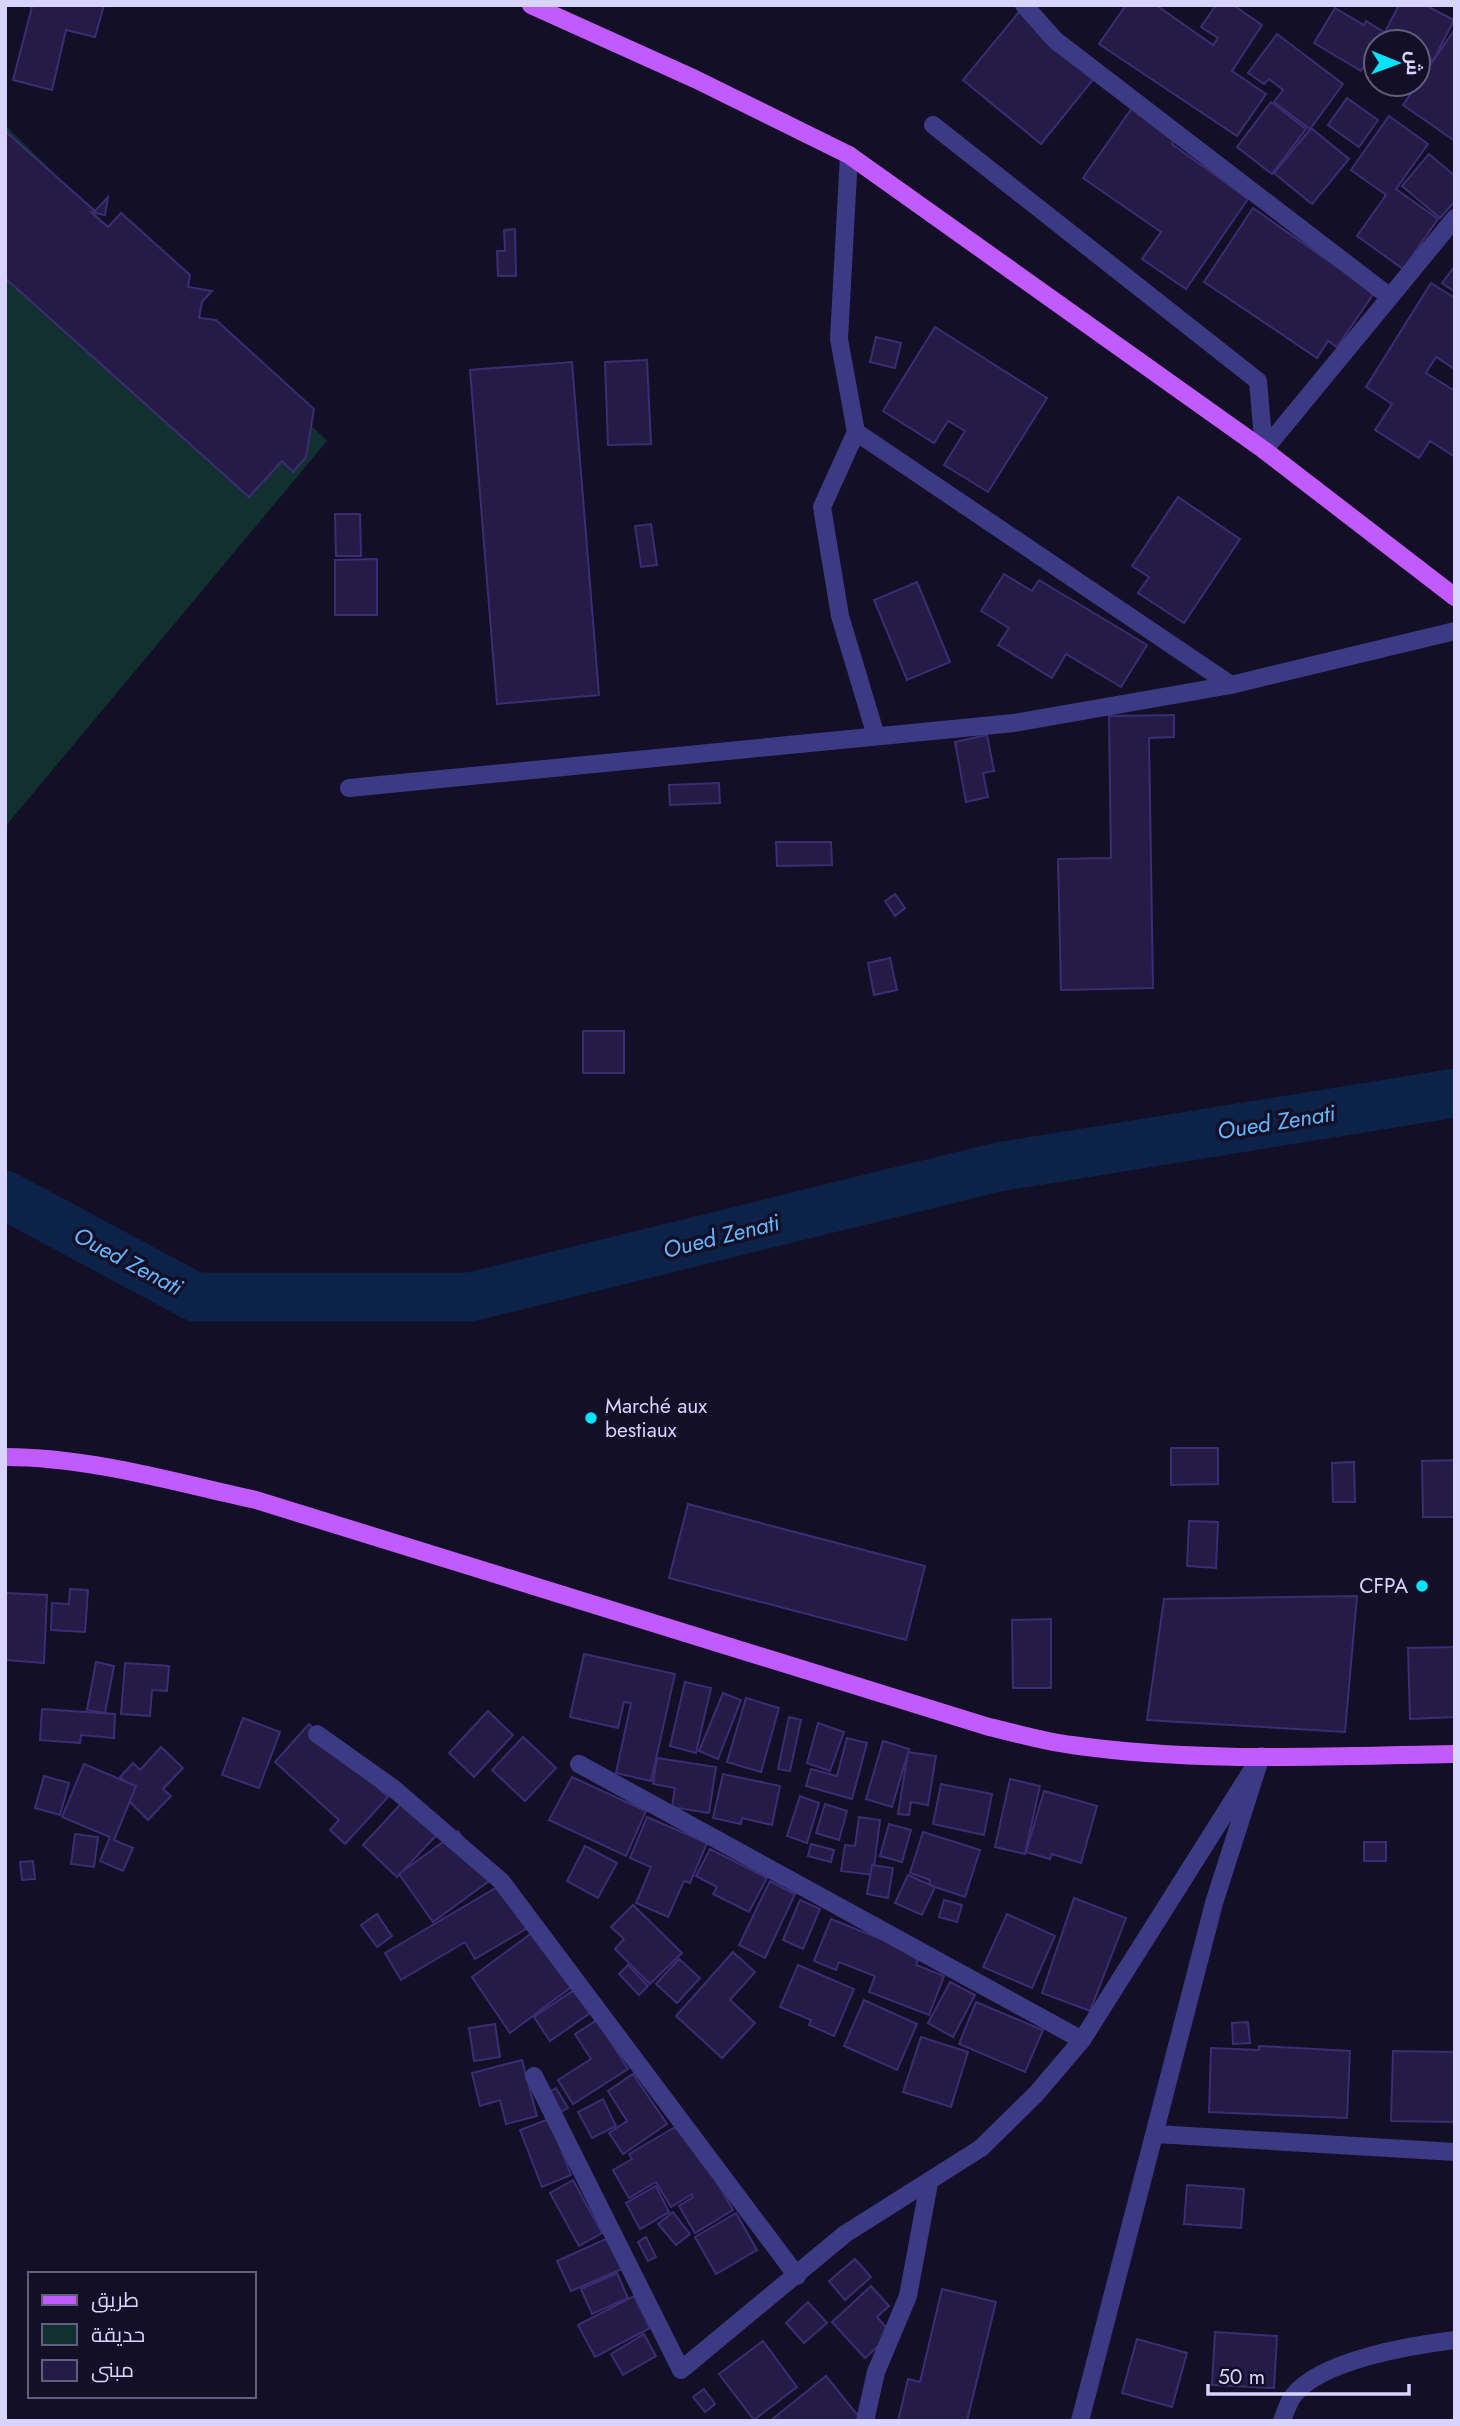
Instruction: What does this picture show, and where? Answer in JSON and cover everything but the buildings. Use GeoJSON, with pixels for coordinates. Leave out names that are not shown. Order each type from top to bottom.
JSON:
{"type":"FeatureCollection","features":[{"type":"Feature","properties":{"kind":"main road"},"geometry":{"type":"LineString","coordinates":[[531,5],[695,79],[849,155],[1264,450],[1455,597]]}},
{"type":"Feature","properties":{"kind":"main road"},"geometry":{"type":"LineString","coordinates":[[5,1457],[24,1457],[134,1473],[256,1500],[989,1727],[1071,1745],[1160,1753],[1261,1756],[1455,1754]]}},
{"type":"Feature","properties":{"kind":"street"},"geometry":{"type":"LineString","coordinates":[[1024,5],[1055,40],[1390,297]]}},
{"type":"Feature","properties":{"kind":"street"},"geometry":{"type":"LineString","coordinates":[[933,125],[1258,381],[1264,450]]}},
{"type":"Feature","properties":{"kind":"street"},"geometry":{"type":"LineString","coordinates":[[849,155],[839,338],[856,432],[822,507],[840,616],[876,736]]}},
{"type":"Feature","properties":{"kind":"street"},"geometry":{"type":"LineString","coordinates":[[1264,450],[1455,218]]}},
{"type":"Feature","properties":{"kind":"street"},"geometry":{"type":"LineString","coordinates":[[856,432],[1231,685]]}},
{"type":"Feature","properties":{"kind":"street"},"geometry":{"type":"LineString","coordinates":[[349,788],[1014,723],[1231,685],[1455,631]]}},
{"type":"Feature","properties":{"kind":"street"},"geometry":{"type":"LineString","coordinates":[[317,1734],[393,1788],[501,1881],[797,2276]]}},
{"type":"Feature","properties":{"kind":"street"},"geometry":{"type":"LineString","coordinates":[[534,2076],[681,2370],[845,2234],[981,2148],[1036,2094],[1082,2040],[1261,1756]]}},
{"type":"Feature","properties":{"kind":"street"},"geometry":{"type":"LineString","coordinates":[[1080,2421],[1156,2134],[1213,1903],[1261,1756]]}},
{"type":"Feature","properties":{"kind":"street"},"geometry":{"type":"LineString","coordinates":[[579,1764],[1082,2040]]}},
{"type":"Feature","properties":{"kind":"street"},"geometry":{"type":"LineString","coordinates":[[1156,2134],[1455,2152]]}},
{"type":"Feature","properties":{"kind":"street"},"geometry":{"type":"LineString","coordinates":[[865,2421],[876,2372],[908,2296],[929,2183]]}},
{"type":"Feature","properties":{"kind":"street"},"geometry":{"type":"LineString","coordinates":[[1282,2421],[1294,2395],[1323,2374],[1368,2355],[1455,2340]]}},
{"type":"Feature","properties":{"kind":"green space"},"geometry":{"type":"Polygon","coordinates":[[[5,125],[327,441],[5,827],[5,125]]]}},
{"type":"Feature","properties":{"kind":"waterway","name":"Oued Zenati"},"geometry":{"type":"LineString","coordinates":[[5,1195],[195,1297],[470,1297],[998,1167],[1455,1093]]}},
{"type":"Feature","properties":{"kind":"place","name":"Marché aux bestiaux"},"geometry":{"type":"Point","coordinates":[591,1418]}},
{"type":"Feature","properties":{"kind":"place","name":"CFPA"},"geometry":{"type":"Point","coordinates":[1422,1586]}}]}
